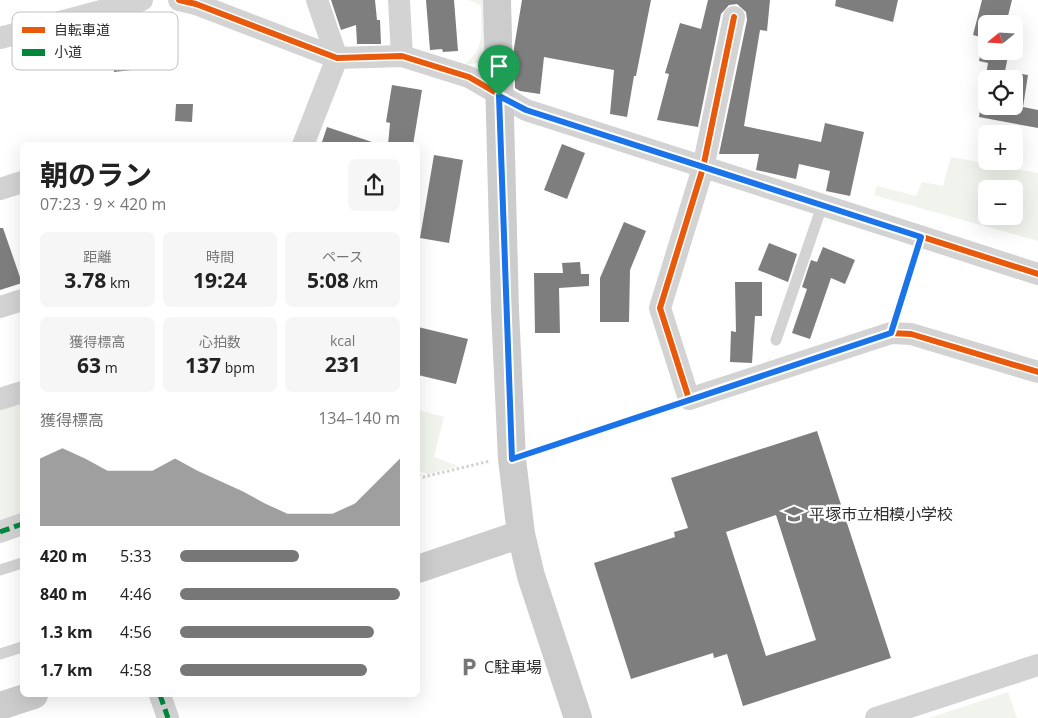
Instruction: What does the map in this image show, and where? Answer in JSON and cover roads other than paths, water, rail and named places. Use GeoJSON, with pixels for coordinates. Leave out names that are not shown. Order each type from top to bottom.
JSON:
{"type":"FeatureCollection","features":[{"type":"Feature","properties":{"kind":"street"},"geometry":{"type":"LineString","coordinates":[[97,12],[142,0]]}},
{"type":"Feature","properties":{"kind":"street"},"geometry":{"type":"LineString","coordinates":[[179,0],[196,4],[337,58],[402,56],[469,78],[526,110],[1038,274]]}},
{"type":"Feature","properties":{"kind":"street"},"geometry":{"type":"LineString","coordinates":[[304,142],[337,58],[317,0]]}},
{"type":"Feature","properties":{"kind":"street"},"geometry":{"type":"LineString","coordinates":[[399,0],[402,56]]}},
{"type":"Feature","properties":{"kind":"street"},"geometry":{"type":"LineString","coordinates":[[497,0],[502,460],[532,576],[578,718]]}},
{"type":"Feature","properties":{"kind":"street"},"geometry":{"type":"LineString","coordinates":[[734,17],[703,168],[660,308],[689,399],[891,333],[911,334],[1038,372]]}},
{"type":"Feature","properties":{"kind":"street"},"geometry":{"type":"LineString","coordinates":[[0,189],[20,183]]}},
{"type":"Feature","properties":{"kind":"street"},"geometry":{"type":"LineString","coordinates":[[0,308],[20,301]]}},
{"type":"Feature","properties":{"kind":"street"},"geometry":{"type":"LineString","coordinates":[[0,399],[20,393]]}},
{"type":"Feature","properties":{"kind":"street"},"geometry":{"type":"LineString","coordinates":[[0,532],[20,525]]}},
{"type":"Feature","properties":{"kind":"street"},"geometry":{"type":"LineString","coordinates":[[420,567],[521,534]]}},
{"type":"Feature","properties":{"kind":"street"},"geometry":{"type":"LineString","coordinates":[[876,718],[1038,664]]}},
{"type":"Feature","properties":{"kind":"street"},"geometry":{"type":"LineString","coordinates":[[0,706],[28,697]]}},
{"type":"Feature","properties":{"kind":"street"},"geometry":{"type":"LineString","coordinates":[[161,697],[168,718]]}},
{"type":"Feature","properties":{"kind":"lane"},"geometry":{"type":"LineString","coordinates":[[776,340],[822,206]]}},
{"type":"Feature","properties":{"kind":"lane"},"geometry":{"type":"LineString","coordinates":[[0,570],[20,564]]}},
{"type":"Feature","properties":{"kind":"lane"},"geometry":{"type":"LineString","coordinates":[[0,654],[20,648]]}},
{"type":"Feature","properties":{"kind":"place","name":"平塚市立相模小学校"},"geometry":{"type":"Point","coordinates":[794,514]}},
{"type":"Feature","properties":{"kind":"place","name":"C駐車場"},"geometry":{"type":"Point","coordinates":[469,667]}}]}
